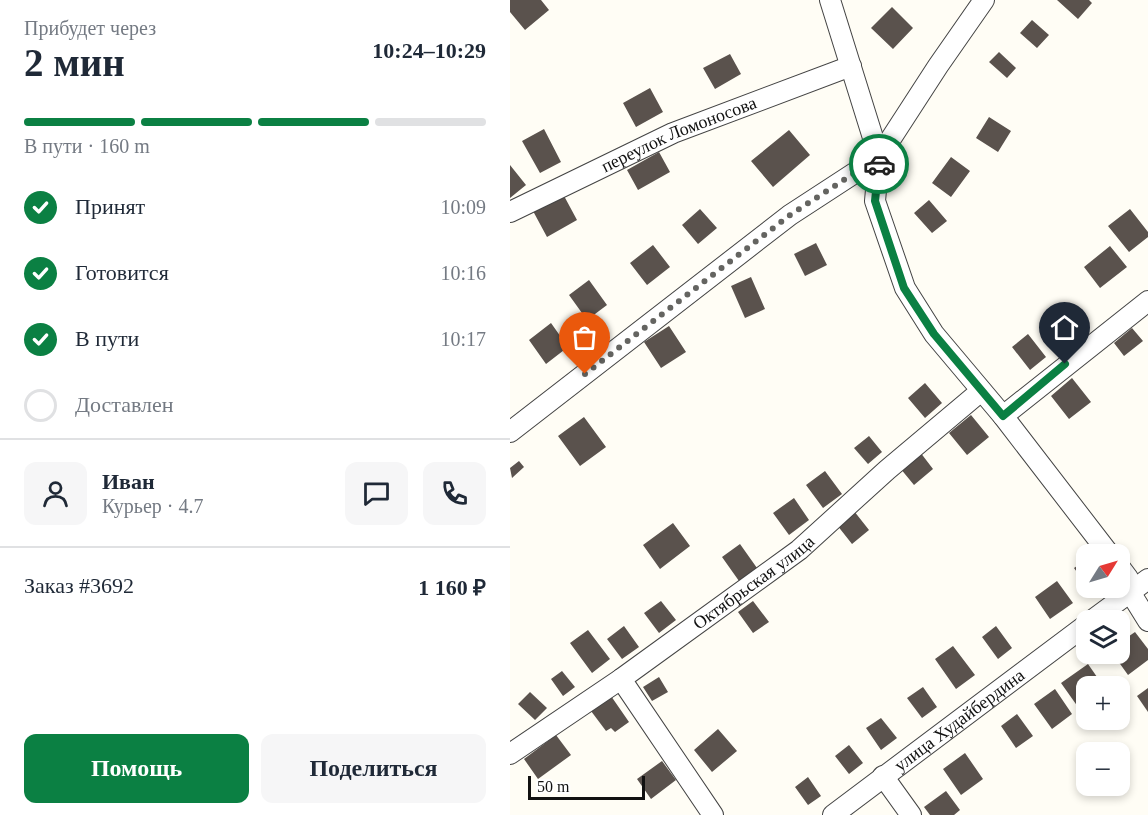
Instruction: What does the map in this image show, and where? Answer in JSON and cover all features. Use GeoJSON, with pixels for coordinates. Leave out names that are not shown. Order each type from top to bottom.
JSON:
{"type":"FeatureCollection","features":[{"type":"Feature","properties":{"kind":"street"},"geometry":{"type":"LineString","coordinates":[[831,0],[879,157],[875,201],[904,288],[934,334],[1003,416],[1102,544]]}},
{"type":"Feature","properties":{"kind":"street"},"geometry":{"type":"LineString","coordinates":[[510,432],[790,215],[879,157],[984,0]]}},
{"type":"Feature","properties":{"kind":"street","name":"переулок Ломоносова"},"geometry":{"type":"LineString","coordinates":[[510,212],[674,133],[851,66]]}},
{"type":"Feature","properties":{"kind":"street"},"geometry":{"type":"LineString","coordinates":[[1003,416],[1148,301]]}},
{"type":"Feature","properties":{"kind":"street","name":"Октябрьская улица"},"geometry":{"type":"LineString","coordinates":[[510,754],[621,679],[799,550],[887,470],[981,391]]}},
{"type":"Feature","properties":{"kind":"street"},"geometry":{"type":"LineString","coordinates":[[1148,579],[1130,592],[1148,621]]}},
{"type":"Feature","properties":{"kind":"street"},"geometry":{"type":"LineString","coordinates":[[1106,610],[1122,598]]}},
{"type":"Feature","properties":{"kind":"street","name":"улица Худайбердина"},"geometry":{"type":"LineString","coordinates":[[833,815],[1076,632]]}},
{"type":"Feature","properties":{"kind":"street"},"geometry":{"type":"LineString","coordinates":[[621,679],[713,815]]}},
{"type":"Feature","properties":{"kind":"street"},"geometry":{"type":"LineString","coordinates":[[883,776],[911,815]]}},
{"type":"Feature","properties":{"kind":"building"},"geometry":{"type":"Polygon","coordinates":[[[510,0],[541,0],[549,10],[525,30],[510,12],[510,0]]]}},
{"type":"Feature","properties":{"kind":"building"},"geometry":{"type":"Polygon","coordinates":[[[1057,0],[1089,0],[1092,3],[1078,19],[1057,0]]]}},
{"type":"Feature","properties":{"kind":"building"},"geometry":{"type":"Polygon","coordinates":[[[892,7],[913,28],[893,49],[871,28],[892,7]]]}},
{"type":"Feature","properties":{"kind":"building"},"geometry":{"type":"Polygon","coordinates":[[[1032,20],[1049,35],[1037,48],[1020,33],[1032,20]]]}},
{"type":"Feature","properties":{"kind":"building"},"geometry":{"type":"Polygon","coordinates":[[[999,52],[1016,68],[1007,78],[989,62],[999,52]]]}},
{"type":"Feature","properties":{"kind":"building"},"geometry":{"type":"Polygon","coordinates":[[[730,54],[741,74],[715,89],[703,68],[730,54]]]}},
{"type":"Feature","properties":{"kind":"building"},"geometry":{"type":"Polygon","coordinates":[[[650,88],[663,112],[636,127],[623,103],[650,88]]]}},
{"type":"Feature","properties":{"kind":"building"},"geometry":{"type":"Polygon","coordinates":[[[989,117],[1011,131],[998,152],[976,138],[989,117]]]}},
{"type":"Feature","properties":{"kind":"building"},"geometry":{"type":"Polygon","coordinates":[[[544,129],[561,162],[540,173],[522,141],[544,129]]]}},
{"type":"Feature","properties":{"kind":"building"},"geometry":{"type":"Polygon","coordinates":[[[789,130],[810,155],[773,187],[751,161],[789,130]]]}},
{"type":"Feature","properties":{"kind":"building"},"geometry":{"type":"Polygon","coordinates":[[[659,152],[670,172],[638,190],[627,170],[659,152]]]}},
{"type":"Feature","properties":{"kind":"building"},"geometry":{"type":"Polygon","coordinates":[[[951,157],[970,171],[951,197],[932,183],[951,157]]]}},
{"type":"Feature","properties":{"kind":"building"},"geometry":{"type":"Polygon","coordinates":[[[510,165],[526,185],[510,198],[510,165]]]}},
{"type":"Feature","properties":{"kind":"building"},"geometry":{"type":"Polygon","coordinates":[[[563,194],[577,220],[547,237],[533,211],[563,194]]]}},
{"type":"Feature","properties":{"kind":"building"},"geometry":{"type":"Polygon","coordinates":[[[929,200],[947,221],[932,233],[914,213],[929,200]]]}},
{"type":"Feature","properties":{"kind":"building"},"geometry":{"type":"Polygon","coordinates":[[[700,209],[717,228],[698,244],[682,225],[700,209]]]}},
{"type":"Feature","properties":{"kind":"building"},"geometry":{"type":"Polygon","coordinates":[[[1130,209],[1148,232],[1148,237],[1129,252],[1108,226],[1130,209]]]}},
{"type":"Feature","properties":{"kind":"building"},"geometry":{"type":"Polygon","coordinates":[[[816,243],[827,265],[805,276],[794,254],[816,243]]]}},
{"type":"Feature","properties":{"kind":"building"},"geometry":{"type":"Polygon","coordinates":[[[653,245],[670,267],[647,285],[630,263],[653,245]]]}},
{"type":"Feature","properties":{"kind":"building"},"geometry":{"type":"Polygon","coordinates":[[[1110,246],[1127,267],[1100,288],[1084,267],[1110,246]]]}},
{"type":"Feature","properties":{"kind":"building"},"geometry":{"type":"Polygon","coordinates":[[[751,277],[765,309],[745,318],[731,286],[751,277]]]}},
{"type":"Feature","properties":{"kind":"building"},"geometry":{"type":"Polygon","coordinates":[[[589,280],[607,305],[587,320],[569,295],[589,280]]]}},
{"type":"Feature","properties":{"kind":"building"},"geometry":{"type":"Polygon","coordinates":[[[1064,307],[1082,330],[1069,340],[1051,318],[1064,307]]]}},
{"type":"Feature","properties":{"kind":"building"},"geometry":{"type":"Polygon","coordinates":[[[551,323],[568,347],[546,364],[529,340],[551,323]]]}},
{"type":"Feature","properties":{"kind":"building"},"geometry":{"type":"Polygon","coordinates":[[[669,326],[686,352],[661,368],[644,342],[669,326]]]}},
{"type":"Feature","properties":{"kind":"building"},"geometry":{"type":"Polygon","coordinates":[[[1132,328],[1143,341],[1124,356],[1114,343],[1132,328]]]}},
{"type":"Feature","properties":{"kind":"building"},"geometry":{"type":"Polygon","coordinates":[[[1028,334],[1046,357],[1030,370],[1012,347],[1028,334]]]}},
{"type":"Feature","properties":{"kind":"building"},"geometry":{"type":"Polygon","coordinates":[[[1072,378],[1091,402],[1069,419],[1051,396],[1072,378]]]}},
{"type":"Feature","properties":{"kind":"building"},"geometry":{"type":"Polygon","coordinates":[[[925,383],[942,403],[925,418],[908,398],[925,383]]]}},
{"type":"Feature","properties":{"kind":"building"},"geometry":{"type":"Polygon","coordinates":[[[971,415],[989,437],[967,455],[949,433],[971,415]]]}},
{"type":"Feature","properties":{"kind":"building"},"geometry":{"type":"Polygon","coordinates":[[[584,417],[606,447],[580,466],[558,436],[584,417]]]}},
{"type":"Feature","properties":{"kind":"building"},"geometry":{"type":"Polygon","coordinates":[[[869,436],[882,452],[868,464],[854,448],[869,436]]]}},
{"type":"Feature","properties":{"kind":"building"},"geometry":{"type":"Polygon","coordinates":[[[920,452],[933,469],[914,485],[900,468],[920,452]]]}},
{"type":"Feature","properties":{"kind":"building"},"geometry":{"type":"Polygon","coordinates":[[[519,461],[524,467],[512,478],[510,468],[519,461]]]}},
{"type":"Feature","properties":{"kind":"building"},"geometry":{"type":"Polygon","coordinates":[[[825,471],[842,494],[823,508],[806,485],[825,471]]]}},
{"type":"Feature","properties":{"kind":"building"},"geometry":{"type":"Polygon","coordinates":[[[794,498],[809,520],[789,535],[773,513],[794,498]]]}},
{"type":"Feature","properties":{"kind":"building"},"geometry":{"type":"Polygon","coordinates":[[[854,511],[869,530],[852,544],[837,525],[854,511]]]}},
{"type":"Feature","properties":{"kind":"building"},"geometry":{"type":"Polygon","coordinates":[[[673,523],[690,546],[660,569],[643,545],[673,523]]]}},
{"type":"Feature","properties":{"kind":"building"},"geometry":{"type":"Polygon","coordinates":[[[740,544],[757,568],[739,581],[722,557],[740,544]]]}},
{"type":"Feature","properties":{"kind":"building"},"geometry":{"type":"Polygon","coordinates":[[[1057,581],[1073,603],[1050,619],[1035,597],[1057,581]]]}},
{"type":"Feature","properties":{"kind":"building"},"geometry":{"type":"Polygon","coordinates":[[[661,601],[676,620],[659,633],[644,613],[661,601]]]}},
{"type":"Feature","properties":{"kind":"building"},"geometry":{"type":"Polygon","coordinates":[[[753,601],[769,622],[753,633],[738,612],[753,601]]]}},
{"type":"Feature","properties":{"kind":"building"},"geometry":{"type":"Polygon","coordinates":[[[624,626],[639,647],[622,659],[607,639],[624,626]]]}},
{"type":"Feature","properties":{"kind":"building"},"geometry":{"type":"Polygon","coordinates":[[[996,626],[1012,648],[998,659],[982,637],[996,626]]]}},
{"type":"Feature","properties":{"kind":"building"},"geometry":{"type":"Polygon","coordinates":[[[588,630],[610,659],[592,673],[570,643],[588,630]]]}},
{"type":"Feature","properties":{"kind":"building"},"geometry":{"type":"Polygon","coordinates":[[[1135,632],[1148,649],[1148,660],[1128,675],[1120,664],[1130,664],[1130,635],[1135,632]]]}},
{"type":"Feature","properties":{"kind":"building"},"geometry":{"type":"Polygon","coordinates":[[[953,646],[975,675],[956,689],[935,659],[953,646]]]}},
{"type":"Feature","properties":{"kind":"building"},"geometry":{"type":"Polygon","coordinates":[[[1088,664],[1096,676],[1076,676],[1076,704],[1061,683],[1088,664]]]}},
{"type":"Feature","properties":{"kind":"building"},"geometry":{"type":"Polygon","coordinates":[[[562,671],[575,687],[563,696],[551,679],[562,671]]]}},
{"type":"Feature","properties":{"kind":"building"},"geometry":{"type":"Polygon","coordinates":[[[659,677],[668,692],[652,701],[643,687],[659,677]]]}},
{"type":"Feature","properties":{"kind":"building"},"geometry":{"type":"Polygon","coordinates":[[[923,687],[937,707],[922,718],[907,698],[923,687]]]}},
{"type":"Feature","properties":{"kind":"building"},"geometry":{"type":"Polygon","coordinates":[[[1148,688],[1148,712],[1137,696],[1148,688]]]}},
{"type":"Feature","properties":{"kind":"building"},"geometry":{"type":"Polygon","coordinates":[[[1055,689],[1072,714],[1052,729],[1034,704],[1055,689]]]}},
{"type":"Feature","properties":{"kind":"building"},"geometry":{"type":"Polygon","coordinates":[[[530,692],[547,708],[535,720],[518,704],[530,692]]]}},
{"type":"Feature","properties":{"kind":"building"},"geometry":{"type":"Polygon","coordinates":[[[611,696],[629,722],[615,732],[611,728],[606,731],[591,711],[611,696]]]}},
{"type":"Feature","properties":{"kind":"building"},"geometry":{"type":"Polygon","coordinates":[[[1017,714],[1033,736],[1016,748],[1001,726],[1017,714]]]}},
{"type":"Feature","properties":{"kind":"building"},"geometry":{"type":"Polygon","coordinates":[[[881,718],[897,738],[881,750],[866,728],[881,718]]]}},
{"type":"Feature","properties":{"kind":"building"},"geometry":{"type":"Polygon","coordinates":[[[718,729],[737,751],[712,772],[694,750],[718,729]]]}},
{"type":"Feature","properties":{"kind":"building"},"geometry":{"type":"Polygon","coordinates":[[[556,735],[571,755],[538,779],[524,759],[556,735]]]}},
{"type":"Feature","properties":{"kind":"building"},"geometry":{"type":"Polygon","coordinates":[[[849,745],[863,763],[849,774],[835,756],[849,745]]]}},
{"type":"Feature","properties":{"kind":"building"},"geometry":{"type":"Polygon","coordinates":[[[965,753],[983,779],[961,795],[943,769],[965,753]]]}},
{"type":"Feature","properties":{"kind":"building"},"geometry":{"type":"Polygon","coordinates":[[[662,761],[676,780],[651,799],[637,779],[662,761]]]}},
{"type":"Feature","properties":{"kind":"building"},"geometry":{"type":"Polygon","coordinates":[[[808,777],[821,796],[808,805],[795,787],[808,777]]]}},
{"type":"Feature","properties":{"kind":"building"},"geometry":{"type":"Polygon","coordinates":[[[946,791],[960,810],[954,815],[930,815],[924,807],[946,791]]]}},
{"type":"Feature","properties":{"kind":"way so far"},"geometry":{"type":"LineString","coordinates":[[585,374],[790,215],[879,157],[879,164]]}},
{"type":"Feature","properties":{"kind":"route"},"geometry":{"type":"LineString","coordinates":[[879,164],[875,201],[904,288],[934,334],[1003,416],[1065,364]]}}]}
